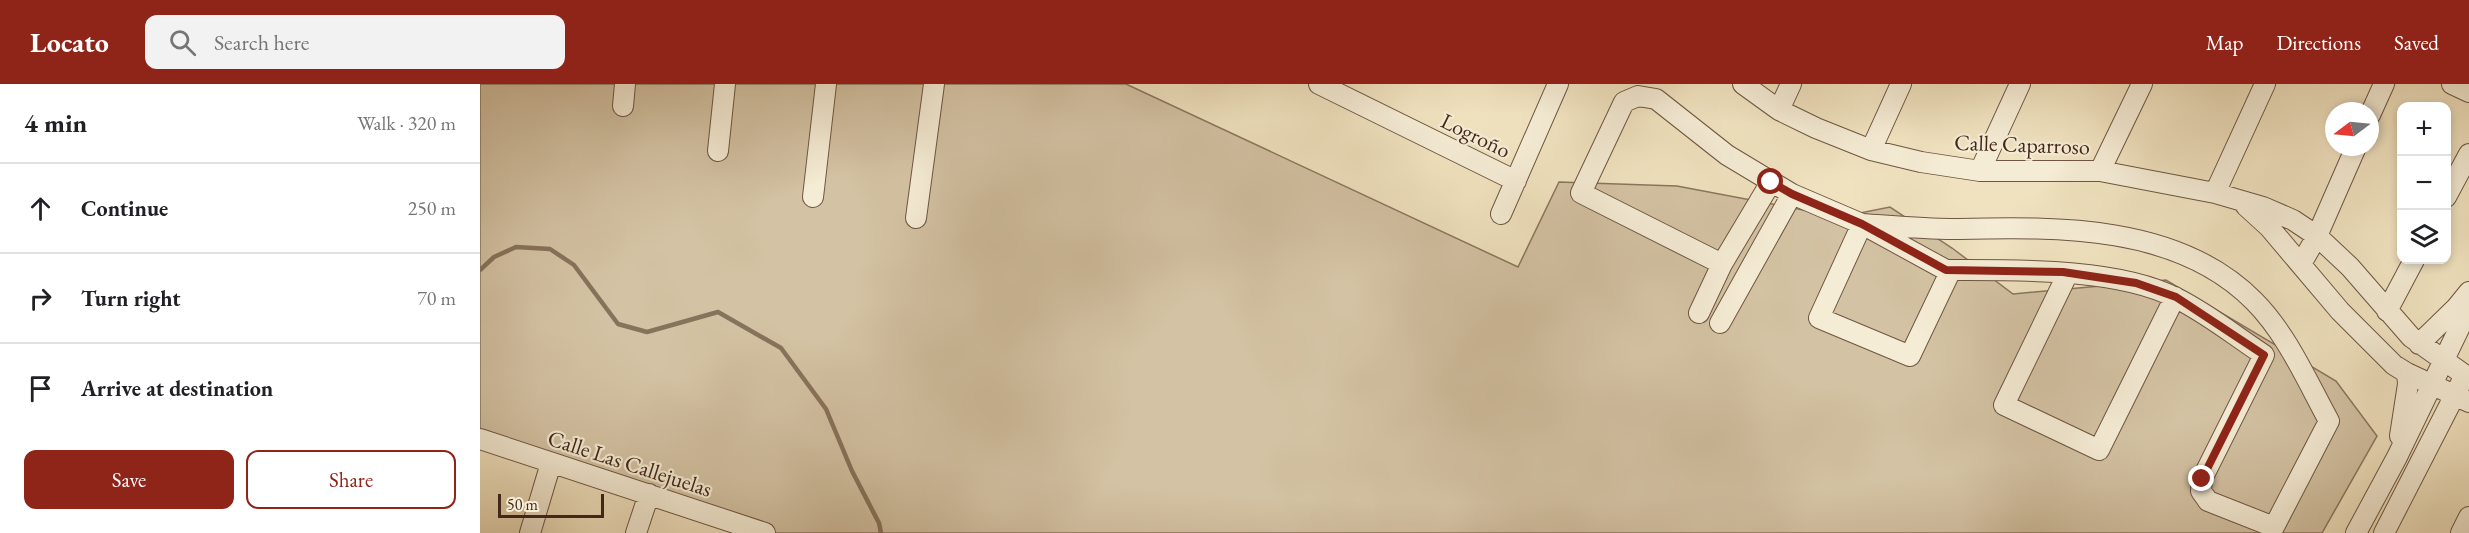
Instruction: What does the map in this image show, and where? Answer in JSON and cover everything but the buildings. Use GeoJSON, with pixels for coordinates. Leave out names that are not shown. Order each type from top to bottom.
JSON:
{"type":"FeatureCollection","features":[{"type":"Feature","properties":{"kind":"street"},"geometry":{"type":"LineString","coordinates":[[623,106],[625,84]]}},
{"type":"Feature","properties":{"kind":"street"},"geometry":{"type":"LineString","coordinates":[[718,151],[725,84]]}},
{"type":"Feature","properties":{"kind":"street"},"geometry":{"type":"LineString","coordinates":[[813,196],[826,84]]}},
{"type":"Feature","properties":{"kind":"street"},"geometry":{"type":"LineString","coordinates":[[916,218],[934,84]]}},
{"type":"Feature","properties":{"kind":"street","name":"Logroño"},"geometry":{"type":"LineString","coordinates":[[1319,84],[1516,181]]}},
{"type":"Feature","properties":{"kind":"street"},"geometry":{"type":"LineString","coordinates":[[1501,214],[1558,84]]}},
{"type":"Feature","properties":{"kind":"street","name":"Calle Caparroso"},"geometry":{"type":"LineString","coordinates":[[1743,84],[1779,110],[1871,150],[1921,162],[1980,171],[2100,171],[2215,193],[2293,220],[2317,236],[2350,267],[2387,311],[2422,346],[2467,373]]}},
{"type":"Feature","properties":{"kind":"street"},"geometry":{"type":"LineString","coordinates":[[1779,110],[1791,84]]}},
{"type":"Feature","properties":{"kind":"street"},"geometry":{"type":"LineString","coordinates":[[1871,150],[1902,84]]}},
{"type":"Feature","properties":{"kind":"street"},"geometry":{"type":"LineString","coordinates":[[1980,171],[2019,84]]}},
{"type":"Feature","properties":{"kind":"street"},"geometry":{"type":"LineString","coordinates":[[2100,171],[2142,84]]}},
{"type":"Feature","properties":{"kind":"street"},"geometry":{"type":"LineString","coordinates":[[2215,193],[2265,84]]}},
{"type":"Feature","properties":{"kind":"street"},"geometry":{"type":"LineString","coordinates":[[2376,102],[2384,84]]}},
{"type":"Feature","properties":{"kind":"street"},"geometry":{"type":"LineString","coordinates":[[2452,84],[2469,93]]}},
{"type":"Feature","properties":{"kind":"street"},"geometry":{"type":"LineString","coordinates":[[1722,264],[1581,193],[1624,102],[1638,96],[1656,99],[1726,155],[1771,182],[1792,194],[1862,224],[1946,270],[2068,273],[2136,283],[2175,297],[2264,355],[2202,479],[2201,491],[2208,501],[2274,527],[2329,421],[2281,335],[2254,301],[2213,267],[2156,245],[2097,231],[2019,226],[1951,229],[1862,224]]}},
{"type":"Feature","properties":{"kind":"street"},"geometry":{"type":"LineString","coordinates":[[2451,188],[2469,154]]}},
{"type":"Feature","properties":{"kind":"street"},"geometry":{"type":"LineString","coordinates":[[2301,264],[2317,236],[2352,156]]}},
{"type":"Feature","properties":{"kind":"street"},"geometry":{"type":"LineString","coordinates":[[1699,313],[1722,264],[1771,182]]}},
{"type":"Feature","properties":{"kind":"street"},"geometry":{"type":"LineString","coordinates":[[1720,323],[1792,194]]}},
{"type":"Feature","properties":{"kind":"street","name":"Calle Caparroso"},"geometry":{"type":"LineString","coordinates":[[2241,202],[2269,226],[2340,311],[2388,360],[2407,373],[2462,398]]}},
{"type":"Feature","properties":{"kind":"street"},"geometry":{"type":"LineString","coordinates":[[1862,224],[1819,318],[1910,356],[1951,270]]}},
{"type":"Feature","properties":{"kind":"street"},"geometry":{"type":"LineString","coordinates":[[2387,311],[2412,264]]}},
{"type":"Feature","properties":{"kind":"street"},"geometry":{"type":"LineString","coordinates":[[2068,273],[2004,405],[2099,450],[2175,297]]}},
{"type":"Feature","properties":{"kind":"street"},"geometry":{"type":"LineString","coordinates":[[2356,533],[2432,384],[2469,292]]}},
{"type":"Feature","properties":{"kind":"street"},"geometry":{"type":"LineString","coordinates":[[2422,346],[2462,308]]}},
{"type":"Feature","properties":{"kind":"street"},"geometry":{"type":"LineString","coordinates":[[2397,456],[2408,384],[2407,373]]}},
{"type":"Feature","properties":{"kind":"street"},"geometry":{"type":"LineString","coordinates":[[2384,533],[2462,398],[2467,373]]}},
{"type":"Feature","properties":{"kind":"street","name":"Calle Las Callejuelas"},"geometry":{"type":"LineString","coordinates":[[480,439],[649,494],[752,531]]}},
{"type":"Feature","properties":{"kind":"street"},"geometry":{"type":"LineString","coordinates":[[530,533],[551,463]]}},
{"type":"Feature","properties":{"kind":"street"},"geometry":{"type":"LineString","coordinates":[[636,533],[649,494]]}},
{"type":"Feature","properties":{"kind":"shaded area"},"geometry":{"type":"Polygon","coordinates":[[[480,84],[1126,84],[1518,267],[1559,182],[1677,186],[1840,217],[1890,207],[1952,248],[2013,294],[2166,280],[2336,381],[2377,436],[2322,533],[746,533],[480,438],[480,84]]]}},
{"type":"Feature","properties":{"kind":"waterway"},"geometry":{"type":"LineString","coordinates":[[480,270],[494,257],[516,247],[550,249],[574,265],[618,324],[647,332],[718,312],[781,348],[826,409],[852,471],[879,523],[881,533]]}},
{"type":"Feature","properties":{"kind":"route"},"geometry":{"type":"LineString","coordinates":[[1771,182],[1792,194],[1862,224],[1946,270],[2063,272],[2136,283],[2176,297],[2264,355],[2202,479]]}}]}
